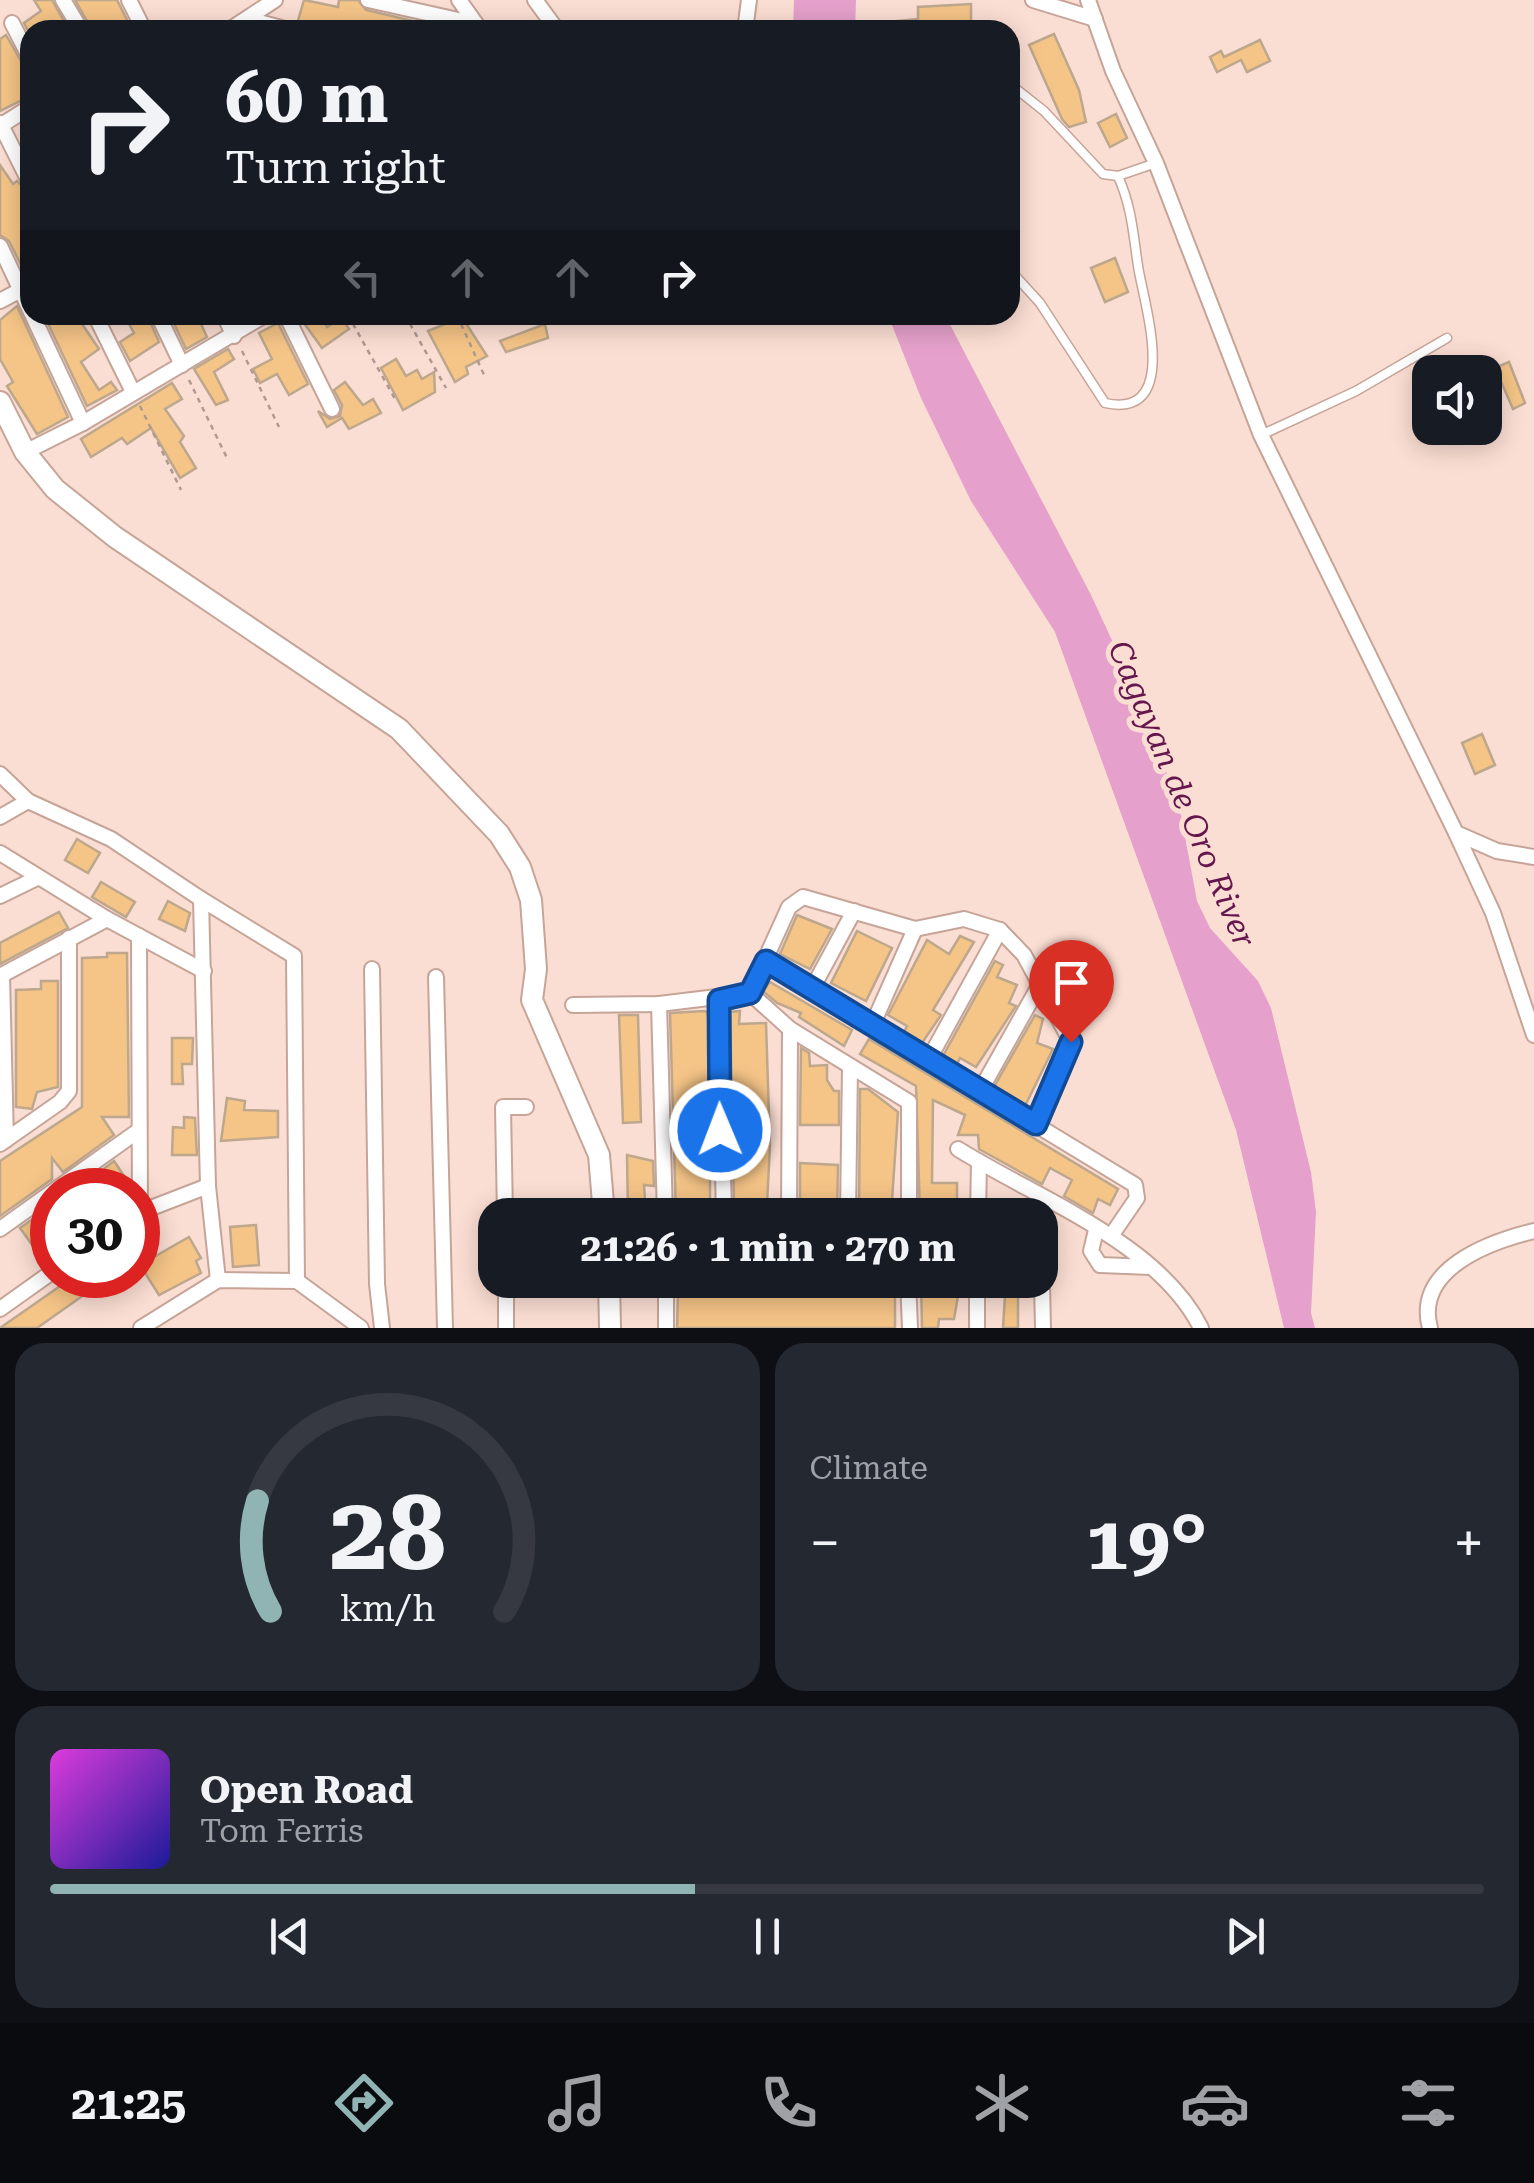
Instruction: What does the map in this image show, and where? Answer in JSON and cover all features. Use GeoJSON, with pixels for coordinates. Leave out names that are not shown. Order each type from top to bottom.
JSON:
{"type":"FeatureCollection","features":[{"type":"Feature","properties":{"kind":"street"},"geometry":{"type":"LineString","coordinates":[[247,19],[275,0]]}},
{"type":"Feature","properties":{"kind":"street"},"geometry":{"type":"LineString","coordinates":[[368,0],[449,20]]}},
{"type":"Feature","properties":{"kind":"street"},"geometry":{"type":"LineString","coordinates":[[1033,0],[1095,20]]}},
{"type":"Feature","properties":{"kind":"street"},"geometry":{"type":"LineString","coordinates":[[1088,0],[1156,162],[1261,435],[1456,832],[1493,914],[1534,1034]]}},
{"type":"Feature","properties":{"kind":"street"},"geometry":{"type":"LineString","coordinates":[[12,23],[20,39]]}},
{"type":"Feature","properties":{"kind":"street"},"geometry":{"type":"LineString","coordinates":[[0,124],[20,163]]}},
{"type":"Feature","properties":{"kind":"street"},"geometry":{"type":"LineString","coordinates":[[0,246],[20,281]]}},
{"type":"Feature","properties":{"kind":"street"},"geometry":{"type":"LineString","coordinates":[[40,325],[83,423]]}},
{"type":"Feature","properties":{"kind":"street"},"geometry":{"type":"LineString","coordinates":[[100,325],[133,392]]}},
{"type":"Feature","properties":{"kind":"street"},"geometry":{"type":"LineString","coordinates":[[163,325],[182,365]]}},
{"type":"Feature","properties":{"kind":"street"},"geometry":{"type":"LineString","coordinates":[[229,325],[234,336]]}},
{"type":"Feature","properties":{"kind":"street"},"geometry":{"type":"LineString","coordinates":[[25,452],[83,423],[250,325]]}},
{"type":"Feature","properties":{"kind":"street"},"geometry":{"type":"LineString","coordinates":[[291,325],[332,409]]}},
{"type":"Feature","properties":{"kind":"street"},"geometry":{"type":"LineString","coordinates":[[0,402],[25,452],[55,489],[116,537],[399,729],[499,834],[520,866],[530,900],[536,969],[532,1000],[599,1155],[603,1198]]}},
{"type":"Feature","properties":{"kind":"street"},"geometry":{"type":"LineString","coordinates":[[0,774],[28,801],[111,839],[294,956],[297,1281]]}},
{"type":"Feature","properties":{"kind":"street"},"geometry":{"type":"LineString","coordinates":[[0,817],[28,801]]}},
{"type":"Feature","properties":{"kind":"street"},"geometry":{"type":"LineString","coordinates":[[1456,832],[1498,851],[1534,857]]}},
{"type":"Feature","properties":{"kind":"street"},"geometry":{"type":"LineString","coordinates":[[0,853],[36,878],[204,971]]}},
{"type":"Feature","properties":{"kind":"street"},"geometry":{"type":"LineString","coordinates":[[0,896],[36,878]]}},
{"type":"Feature","properties":{"kind":"street"},"geometry":{"type":"LineString","coordinates":[[750,993],[795,900],[810,896],[916,929],[964,920],[1000,930],[1024,955],[1071,1042],[1036,1124]]}},
{"type":"Feature","properties":{"kind":"street"},"geometry":{"type":"LineString","coordinates":[[201,898],[208,1186],[218,1280]]}},
{"type":"Feature","properties":{"kind":"street"},"geometry":{"type":"LineString","coordinates":[[813,987],[854,911]]}},
{"type":"Feature","properties":{"kind":"street"},"geometry":{"type":"LineString","coordinates":[[3,1142],[1,975],[107,919]]}},
{"type":"Feature","properties":{"kind":"street"},"geometry":{"type":"LineString","coordinates":[[872,1026],[916,929]]}},
{"type":"Feature","properties":{"kind":"street"},"geometry":{"type":"LineString","coordinates":[[928,1059],[1000,930]]}},
{"type":"Feature","properties":{"kind":"street"},"geometry":{"type":"LineString","coordinates":[[138,1168],[139,936]]}},
{"type":"Feature","properties":{"kind":"street"},"geometry":{"type":"LineString","coordinates":[[3,1142],[60,1102],[72,1083],[68,938]]}},
{"type":"Feature","properties":{"kind":"street"},"geometry":{"type":"LineString","coordinates":[[766,961],[1138,1188],[1138,1198],[1110,1236]]}},
{"type":"Feature","properties":{"kind":"street"},"geometry":{"type":"LineString","coordinates":[[372,969],[377,1284],[382,1328]]}},
{"type":"Feature","properties":{"kind":"street"},"geometry":{"type":"LineString","coordinates":[[436,977],[444,1328]]}},
{"type":"Feature","properties":{"kind":"street"},"geometry":{"type":"LineString","coordinates":[[980,1090],[1039,986]]}},
{"type":"Feature","properties":{"kind":"street"},"geometry":{"type":"LineString","coordinates":[[574,1005],[719,1000],[750,993]]}},
{"type":"Feature","properties":{"kind":"street"},"geometry":{"type":"LineString","coordinates":[[750,993],[790,1029],[912,1107],[909,1198]]}},
{"type":"Feature","properties":{"kind":"street"},"geometry":{"type":"LineString","coordinates":[[719,1000],[724,1198]]}},
{"type":"Feature","properties":{"kind":"street"},"geometry":{"type":"LineString","coordinates":[[659,1004],[664,1198]]}},
{"type":"Feature","properties":{"kind":"street"},"geometry":{"type":"LineString","coordinates":[[789,1198],[790,1029]]}},
{"type":"Feature","properties":{"kind":"street"},"geometry":{"type":"LineString","coordinates":[[848,1198],[850,1066]]}},
{"type":"Feature","properties":{"kind":"street"},"geometry":{"type":"LineString","coordinates":[[505,1198],[503,1107],[526,1106]]}},
{"type":"Feature","properties":{"kind":"street"},"geometry":{"type":"LineString","coordinates":[[86,1168],[138,1131]]}},
{"type":"Feature","properties":{"kind":"street"},"geometry":{"type":"LineString","coordinates":[[958,1149],[1110,1236],[1154,1267],[1191,1308],[1201,1328]]}},
{"type":"Feature","properties":{"kind":"street"},"geometry":{"type":"LineString","coordinates":[[978,1162],[978,1198]]}},
{"type":"Feature","properties":{"kind":"street"},"geometry":{"type":"LineString","coordinates":[[160,1204],[208,1186]]}},
{"type":"Feature","properties":{"kind":"street"},"geometry":{"type":"LineString","coordinates":[[1040,1196],[1043,1328]]}},
{"type":"Feature","properties":{"kind":"street"},"geometry":{"type":"LineString","coordinates":[[0,1229],[30,1208]]}},
{"type":"Feature","properties":{"kind":"street"},"geometry":{"type":"LineString","coordinates":[[1096,1230],[1091,1251],[1100,1264],[1154,1267]]}},
{"type":"Feature","properties":{"kind":"street"},"geometry":{"type":"LineString","coordinates":[[1429,1327],[1433,1288],[1454,1264],[1497,1240],[1534,1231]]}},
{"type":"Feature","properties":{"kind":"street"},"geometry":{"type":"LineString","coordinates":[[141,1328],[218,1280],[297,1281],[361,1328]]}},
{"type":"Feature","properties":{"kind":"street"},"geometry":{"type":"LineString","coordinates":[[0,1309],[30,1288]]}},
{"type":"Feature","properties":{"kind":"street"},"geometry":{"type":"LineString","coordinates":[[506,1298],[506,1328]]}},
{"type":"Feature","properties":{"kind":"street"},"geometry":{"type":"LineString","coordinates":[[609,1298],[610,1328]]}},
{"type":"Feature","properties":{"kind":"street"},"geometry":{"type":"LineString","coordinates":[[666,1298],[666,1328]]}},
{"type":"Feature","properties":{"kind":"street"},"geometry":{"type":"LineString","coordinates":[[909,1298],[910,1328]]}},
{"type":"Feature","properties":{"kind":"street"},"geometry":{"type":"LineString","coordinates":[[976,1328],[977,1298]]}},
{"type":"Feature","properties":{"kind":"lane"},"geometry":{"type":"LineString","coordinates":[[1020,92],[1044,111],[1103,174],[1118,176],[1156,162]]}},
{"type":"Feature","properties":{"kind":"lane"},"geometry":{"type":"LineString","coordinates":[[1020,281],[1040,303],[1105,402],[1117,405],[1135,399],[1147,384],[1156,350],[1138,265],[1136,224],[1118,176]]}},
{"type":"Feature","properties":{"kind":"lane"},"geometry":{"type":"LineString","coordinates":[[1261,435],[1356,391],[1447,338]]}},
{"type":"Feature","properties":{"kind":"path"},"geometry":{"type":"LineString","coordinates":[[354,325],[395,399]]}},
{"type":"Feature","properties":{"kind":"path"},"geometry":{"type":"LineString","coordinates":[[411,325],[446,388]]}},
{"type":"Feature","properties":{"kind":"path"},"geometry":{"type":"LineString","coordinates":[[462,325],[485,377]]}},
{"type":"Feature","properties":{"kind":"path"},"geometry":{"type":"LineString","coordinates":[[234,336],[279,427]]}},
{"type":"Feature","properties":{"kind":"path"},"geometry":{"type":"LineString","coordinates":[[182,365],[227,458]]}},
{"type":"Feature","properties":{"kind":"path"},"geometry":{"type":"LineString","coordinates":[[133,392],[182,490]]}},
{"type":"Feature","properties":{"kind":"shaded area"},"geometry":{"type":"Polygon","coordinates":[[[794,0],[856,0],[855,20],[793,20],[794,0]]]}},
{"type":"Feature","properties":{"kind":"shaded area"},"geometry":{"type":"Polygon","coordinates":[[[892,325],[950,325],[1091,595],[1149,720],[1181,815],[1197,901],[1210,928],[1258,981],[1271,1008],[1311,1172],[1316,1212],[1311,1313],[1315,1328],[1284,1328],[1236,1130],[1055,632],[971,501],[921,398],[892,325]]]}},
{"type":"Feature","properties":{"kind":"building"},"geometry":{"type":"Polygon","coordinates":[[[34,0],[52,0],[63,20],[28,20],[41,11],[34,0]]]}},
{"type":"Feature","properties":{"kind":"building"},"geometry":{"type":"Polygon","coordinates":[[[75,0],[117,0],[127,20],[86,20],[75,0]]]}},
{"type":"Feature","properties":{"kind":"building"},"geometry":{"type":"Polygon","coordinates":[[[304,0],[338,7],[339,0],[358,0],[366,10],[408,20],[298,20],[304,0]]]}},
{"type":"Feature","properties":{"kind":"building"},"geometry":{"type":"Polygon","coordinates":[[[971,4],[971,20],[908,20],[918,19],[918,7],[971,4]]]}},
{"type":"Feature","properties":{"kind":"building"},"geometry":{"type":"Polygon","coordinates":[[[1054,34],[1079,90],[1086,122],[1069,127],[1029,45],[1054,34]]]}},
{"type":"Feature","properties":{"kind":"building"},"geometry":{"type":"Polygon","coordinates":[[[6,35],[20,60],[20,101],[0,111],[0,39],[6,35]]]}},
{"type":"Feature","properties":{"kind":"building"},"geometry":{"type":"Polygon","coordinates":[[[1260,40],[1270,61],[1247,72],[1241,60],[1217,72],[1210,57],[1221,51],[1224,57],[1260,40]]]}},
{"type":"Feature","properties":{"kind":"building"},"geometry":{"type":"Polygon","coordinates":[[[1116,114],[1127,138],[1110,147],[1098,123],[1116,114]]]}},
{"type":"Feature","properties":{"kind":"building"},"geometry":{"type":"Polygon","coordinates":[[[0,165],[13,184],[20,184],[20,263],[9,241],[0,235],[0,165]]]}},
{"type":"Feature","properties":{"kind":"building"},"geometry":{"type":"Polygon","coordinates":[[[1115,258],[1128,292],[1105,302],[1091,268],[1115,258]]]}},
{"type":"Feature","properties":{"kind":"building"},"geometry":{"type":"Polygon","coordinates":[[[17,306],[20,325],[26,325],[68,417],[37,434],[7,386],[13,382],[0,359],[0,320],[17,306]]]}},
{"type":"Feature","properties":{"kind":"building"},"geometry":{"type":"Polygon","coordinates":[[[49,325],[83,325],[99,349],[81,362],[99,390],[111,382],[117,390],[87,406],[49,325]]]}},
{"type":"Feature","properties":{"kind":"building"},"geometry":{"type":"Polygon","coordinates":[[[130,325],[151,325],[159,342],[130,361],[120,342],[134,333],[130,325]]]}},
{"type":"Feature","properties":{"kind":"building"},"geometry":{"type":"Polygon","coordinates":[[[175,325],[202,325],[207,337],[186,349],[175,325]]]}},
{"type":"Feature","properties":{"kind":"building"},"geometry":{"type":"Polygon","coordinates":[[[279,325],[308,384],[289,395],[277,374],[260,383],[253,369],[272,359],[259,333],[279,325]]]}},
{"type":"Feature","properties":{"kind":"building"},"geometry":{"type":"Polygon","coordinates":[[[305,325],[346,325],[349,329],[322,348],[305,325]]]}},
{"type":"Feature","properties":{"kind":"building"},"geometry":{"type":"Polygon","coordinates":[[[443,325],[467,325],[487,356],[466,367],[468,374],[455,382],[428,331],[443,325]]]}},
{"type":"Feature","properties":{"kind":"building"},"geometry":{"type":"Polygon","coordinates":[[[542,325],[548,338],[506,352],[500,341],[542,325]]]}},
{"type":"Feature","properties":{"kind":"building"},"geometry":{"type":"Polygon","coordinates":[[[228,349],[234,359],[214,372],[228,400],[216,405],[194,369],[228,349]]]}},
{"type":"Feature","properties":{"kind":"building"},"geometry":{"type":"Polygon","coordinates":[[[396,359],[406,376],[417,370],[422,379],[434,372],[435,392],[403,410],[381,368],[396,359]]]}},
{"type":"Feature","properties":{"kind":"building"},"geometry":{"type":"Polygon","coordinates":[[[1509,362],[1525,403],[1513,409],[1502,384],[1502,365],[1509,362]]]}},
{"type":"Feature","properties":{"kind":"building"},"geometry":{"type":"Polygon","coordinates":[[[345,382],[363,405],[373,399],[381,413],[349,429],[342,418],[327,427],[318,411],[330,419],[340,416],[342,405],[334,390],[345,382]]]}},
{"type":"Feature","properties":{"kind":"building"},"geometry":{"type":"Polygon","coordinates":[[[172,383],[182,399],[165,409],[184,436],[180,442],[196,468],[180,478],[151,428],[127,444],[122,438],[91,457],[81,439],[172,383]]]}},
{"type":"Feature","properties":{"kind":"building"},"geometry":{"type":"Polygon","coordinates":[[[1482,734],[1495,765],[1475,774],[1462,743],[1482,734]]]}},
{"type":"Feature","properties":{"kind":"building"},"geometry":{"type":"Polygon","coordinates":[[[77,839],[100,853],[88,873],[65,860],[77,839]]]}},
{"type":"Feature","properties":{"kind":"building"},"geometry":{"type":"Polygon","coordinates":[[[101,882],[135,902],[126,917],[92,897],[101,882]]]}},
{"type":"Feature","properties":{"kind":"building"},"geometry":{"type":"Polygon","coordinates":[[[168,901],[190,913],[185,931],[159,919],[168,901]]]}},
{"type":"Feature","properties":{"kind":"building"},"geometry":{"type":"Polygon","coordinates":[[[59,912],[68,928],[0,964],[0,943],[59,912]]]}},
{"type":"Feature","properties":{"kind":"building"},"geometry":{"type":"Polygon","coordinates":[[[797,915],[832,929],[810,969],[780,954],[797,915]]]}},
{"type":"Feature","properties":{"kind":"building"},"geometry":{"type":"Polygon","coordinates":[[[857,931],[892,948],[866,1001],[831,983],[857,931]]]}},
{"type":"Feature","properties":{"kind":"building"},"geometry":{"type":"Polygon","coordinates":[[[960,936],[974,942],[933,1010],[941,1015],[922,1043],[904,1032],[907,1026],[888,1015],[927,940],[949,954],[960,936]]]}},
{"type":"Feature","properties":{"kind":"building"},"geometry":{"type":"Polygon","coordinates":[[[107,953],[127,953],[129,1117],[102,1117],[114,1135],[69,1168],[60,1168],[52,1158],[52,1168],[30,1168],[30,1195],[0,1216],[0,1161],[82,1107],[82,958],[107,957],[107,953]]]}},
{"type":"Feature","properties":{"kind":"building"},"geometry":{"type":"Polygon","coordinates":[[[995,961],[1003,965],[997,977],[1017,985],[1009,1003],[1016,1006],[976,1067],[960,1058],[957,1064],[943,1056],[995,961]]]}},
{"type":"Feature","properties":{"kind":"building"},"geometry":{"type":"Polygon","coordinates":[[[41,981],[58,981],[58,1087],[37,1092],[32,1109],[16,1107],[16,990],[41,989],[41,981]]]}},
{"type":"Feature","properties":{"kind":"building"},"geometry":{"type":"Polygon","coordinates":[[[770,982],[852,1030],[844,1046],[799,1017],[801,1013],[777,1003],[763,991],[770,982]]]}},
{"type":"Feature","properties":{"kind":"building"},"geometry":{"type":"Polygon","coordinates":[[[740,1011],[739,1024],[766,1023],[770,1146],[767,1198],[734,1198],[730,1012],[740,1011]]]}},
{"type":"Feature","properties":{"kind":"building"},"geometry":{"type":"Polygon","coordinates":[[[670,1013],[709,1014],[711,1115],[706,1114],[703,1151],[706,1171],[710,1171],[710,1198],[675,1198],[670,1013]]]}},
{"type":"Feature","properties":{"kind":"building"},"geometry":{"type":"Polygon","coordinates":[[[619,1015],[638,1015],[641,1122],[623,1123],[619,1015]]]}},
{"type":"Feature","properties":{"kind":"building"},"geometry":{"type":"Polygon","coordinates":[[[1035,1015],[1043,1019],[1037,1043],[1053,1049],[1025,1106],[994,1087],[1035,1015]]]}},
{"type":"Feature","properties":{"kind":"building"},"geometry":{"type":"Polygon","coordinates":[[[172,1038],[193,1038],[192,1064],[182,1064],[183,1084],[172,1084],[172,1038]]]}},
{"type":"Feature","properties":{"kind":"building"},"geometry":{"type":"Polygon","coordinates":[[[869,1039],[1118,1189],[1110,1205],[1098,1199],[1093,1213],[1064,1196],[1072,1180],[1050,1168],[1042,1184],[979,1149],[978,1135],[958,1135],[965,1115],[933,1100],[932,1183],[957,1183],[957,1198],[919,1198],[916,1086],[860,1054],[869,1039]]]}},
{"type":"Feature","properties":{"kind":"building"},"geometry":{"type":"Polygon","coordinates":[[[801,1048],[809,1053],[810,1066],[827,1065],[827,1080],[834,1091],[839,1091],[839,1125],[800,1125],[801,1048]]]}},
{"type":"Feature","properties":{"kind":"building"},"geometry":{"type":"Polygon","coordinates":[[[860,1089],[868,1089],[898,1112],[892,1198],[859,1198],[860,1089]]]}},
{"type":"Feature","properties":{"kind":"building"},"geometry":{"type":"Polygon","coordinates":[[[227,1098],[245,1101],[244,1110],[278,1111],[278,1137],[221,1141],[227,1098]]]}},
{"type":"Feature","properties":{"kind":"building"},"geometry":{"type":"Polygon","coordinates":[[[184,1117],[195,1118],[197,1155],[172,1155],[173,1127],[184,1128],[184,1117]]]}},
{"type":"Feature","properties":{"kind":"building"},"geometry":{"type":"Polygon","coordinates":[[[627,1155],[653,1161],[654,1186],[644,1185],[645,1198],[628,1198],[627,1155]]]}},
{"type":"Feature","properties":{"kind":"building"},"geometry":{"type":"Polygon","coordinates":[[[800,1163],[838,1165],[837,1198],[800,1198],[800,1163]]]}},
{"type":"Feature","properties":{"kind":"building"},"geometry":{"type":"Polygon","coordinates":[[[30,1221],[30,1242],[20,1228],[30,1221]]]}},
{"type":"Feature","properties":{"kind":"building"},"geometry":{"type":"Polygon","coordinates":[[[256,1225],[259,1265],[233,1267],[230,1227],[256,1225]]]}},
{"type":"Feature","properties":{"kind":"building"},"geometry":{"type":"Polygon","coordinates":[[[189,1237],[201,1258],[196,1261],[201,1273],[160,1294],[160,1254],[189,1237]]]}},
{"type":"Feature","properties":{"kind":"building"},"geometry":{"type":"Polygon","coordinates":[[[43,1298],[79,1298],[37,1328],[0,1328],[43,1298]]]}},
{"type":"Feature","properties":{"kind":"building"},"geometry":{"type":"Polygon","coordinates":[[[678,1298],[895,1298],[895,1328],[677,1328],[678,1298]]]}},
{"type":"Feature","properties":{"kind":"building"},"geometry":{"type":"Polygon","coordinates":[[[921,1298],[958,1298],[954,1319],[939,1319],[938,1328],[922,1328],[921,1298]]]}},
{"type":"Feature","properties":{"kind":"building"},"geometry":{"type":"Polygon","coordinates":[[[1005,1298],[1018,1298],[1018,1328],[1003,1328],[1005,1298]]]}},
{"type":"Feature","properties":{"kind":"route"},"geometry":{"type":"LineString","coordinates":[[720,1130],[719,1000],[750,993],[766,961],[1036,1124],[1070,1054],[1071,1042]]}},
{"type":"Feature","properties":{"kind":"water label","name":"Cagayan de Oro River"},"geometry":{"type":"Point","coordinates":[1182,794]}}]}
